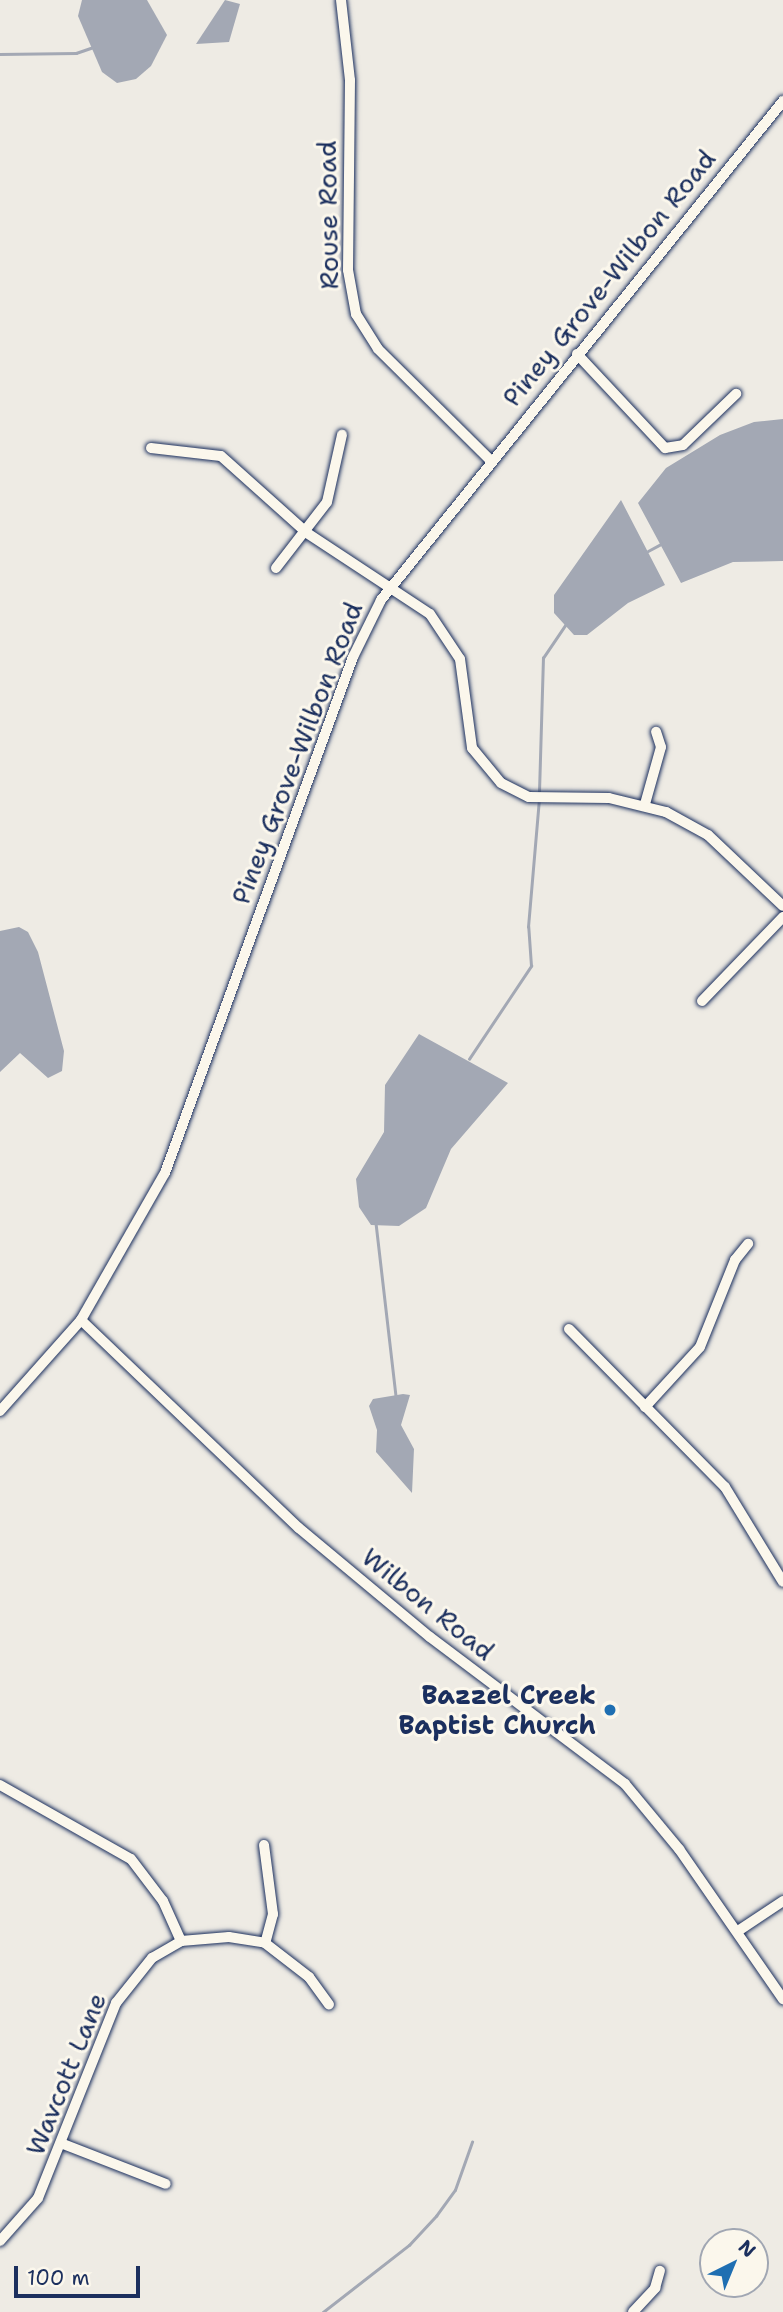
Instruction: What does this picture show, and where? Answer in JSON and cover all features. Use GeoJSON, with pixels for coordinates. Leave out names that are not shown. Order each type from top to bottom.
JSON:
{"type":"FeatureCollection","features":[{"type":"Feature","properties":{"kind":"street","name":"Rouse Road"},"geometry":{"type":"LineString","coordinates":[[341,0],[350,80],[348,270],[356,314],[378,349],[490,460]]}},
{"type":"Feature","properties":{"kind":"street","name":"Piney Grove-Wilbon Road"},"geometry":{"type":"LineString","coordinates":[[0,1411],[81,1320],[146,1212],[182,1134],[353,657],[389,587],[783,101]]}},
{"type":"Feature","properties":{"kind":"street"},"geometry":{"type":"LineString","coordinates":[[577,354],[641,417],[665,448],[683,445],[736,394]]}},
{"type":"Feature","properties":{"kind":"street"},"geometry":{"type":"LineString","coordinates":[[276,568],[307,533],[338,472],[342,436]]}},
{"type":"Feature","properties":{"kind":"street"},"geometry":{"type":"LineString","coordinates":[[151,448],[221,456],[307,533],[429,614],[455,646],[468,736],[493,776],[529,797],[609,798],[645,804],[697,827],[783,906]]}},
{"type":"Feature","properties":{"kind":"street"},"geometry":{"type":"LineString","coordinates":[[645,804],[661,747],[656,732]]}},
{"type":"Feature","properties":{"kind":"street"},"geometry":{"type":"LineString","coordinates":[[702,1001],[783,918]]}},
{"type":"Feature","properties":{"kind":"street"},"geometry":{"type":"LineString","coordinates":[[646,1407],[700,1347],[735,1260],[748,1244]]}},
{"type":"Feature","properties":{"kind":"street","name":"Wilbon Road"},"geometry":{"type":"LineString","coordinates":[[81,1320],[299,1528],[430,1637],[625,1784],[738,1931],[783,1999]]}},
{"type":"Feature","properties":{"kind":"street"},"geometry":{"type":"LineString","coordinates":[[569,1329],[736,1501],[783,1582]]}},
{"type":"Feature","properties":{"kind":"street"},"geometry":{"type":"LineString","coordinates":[[0,1785],[131,1858],[158,1892],[181,1941]]}},
{"type":"Feature","properties":{"kind":"street"},"geometry":{"type":"LineString","coordinates":[[264,1846],[273,1914],[265,1943]]}},
{"type":"Feature","properties":{"kind":"street"},"geometry":{"type":"LineString","coordinates":[[738,1931],[783,1901]]}},
{"type":"Feature","properties":{"kind":"street","name":"Wavcott Lane"},"geometry":{"type":"LineString","coordinates":[[0,2241],[38,2198],[63,2144],[116,2003],[152,1958],[181,1941],[229,1937],[265,1943],[309,1977],[329,2005]]}},
{"type":"Feature","properties":{"kind":"street"},"geometry":{"type":"LineString","coordinates":[[63,2144],[166,2184]]}},
{"type":"Feature","properties":{"kind":"street"},"geometry":{"type":"LineString","coordinates":[[633,2312],[654,2288],[660,2271]]}},
{"type":"Feature","properties":{"kind":"shaded area"},"geometry":{"type":"Polygon","coordinates":[[[82,0],[147,0],[167,35],[151,66],[136,79],[117,83],[102,72],[78,16],[82,0]]]}},
{"type":"Feature","properties":{"kind":"shaded area"},"geometry":{"type":"Polygon","coordinates":[[[225,0],[240,4],[229,42],[196,44],[225,0]]]}},
{"type":"Feature","properties":{"kind":"shaded area"},"geometry":{"type":"Polygon","coordinates":[[[783,419],[783,561],[733,562],[681,583],[638,503],[666,468],[720,435],[754,422],[783,419]]]}},
{"type":"Feature","properties":{"kind":"shaded area"},"geometry":{"type":"Polygon","coordinates":[[[621,500],[665,585],[628,603],[587,635],[574,635],[554,613],[554,595],[621,500]]]}},
{"type":"Feature","properties":{"kind":"shaded area"},"geometry":{"type":"Polygon","coordinates":[[[19,927],[28,932],[38,952],[64,1051],[62,1071],[48,1078],[20,1053],[0,1072],[0,931],[19,927]]]}},
{"type":"Feature","properties":{"kind":"shaded area"},"geometry":{"type":"Polygon","coordinates":[[[419,1034],[508,1083],[451,1149],[426,1208],[399,1226],[371,1225],[359,1207],[356,1179],[384,1132],[385,1085],[419,1034]]]}},
{"type":"Feature","properties":{"kind":"shaded area"},"geometry":{"type":"Polygon","coordinates":[[[410,1395],[401,1425],[414,1449],[412,1493],[376,1452],[377,1430],[369,1406],[373,1399],[410,1395]]]}},
{"type":"Feature","properties":{"kind":"waterway"},"geometry":{"type":"LineString","coordinates":[[0,54],[76,53],[93,47]]}},
{"type":"Feature","properties":{"kind":"waterway"},"geometry":{"type":"LineString","coordinates":[[648,551],[661,544]]}},
{"type":"Feature","properties":{"kind":"waterway"},"geometry":{"type":"LineString","coordinates":[[539,792],[543,658],[565,625]]}},
{"type":"Feature","properties":{"kind":"waterway"},"geometry":{"type":"LineString","coordinates":[[469,1059],[531,966],[528,927],[539,799]]}},
{"type":"Feature","properties":{"kind":"waterway"},"geometry":{"type":"LineString","coordinates":[[376,1223],[396,1396]]}},
{"type":"Feature","properties":{"kind":"waterway"},"geometry":{"type":"LineString","coordinates":[[323,2312],[409,2245],[436,2216],[455,2190],[472,2142]]}},
{"type":"Feature","properties":{"kind":"place","name":"Bazzel Creek Baptist Church"},"geometry":{"type":"Point","coordinates":[610,1710]}}]}
